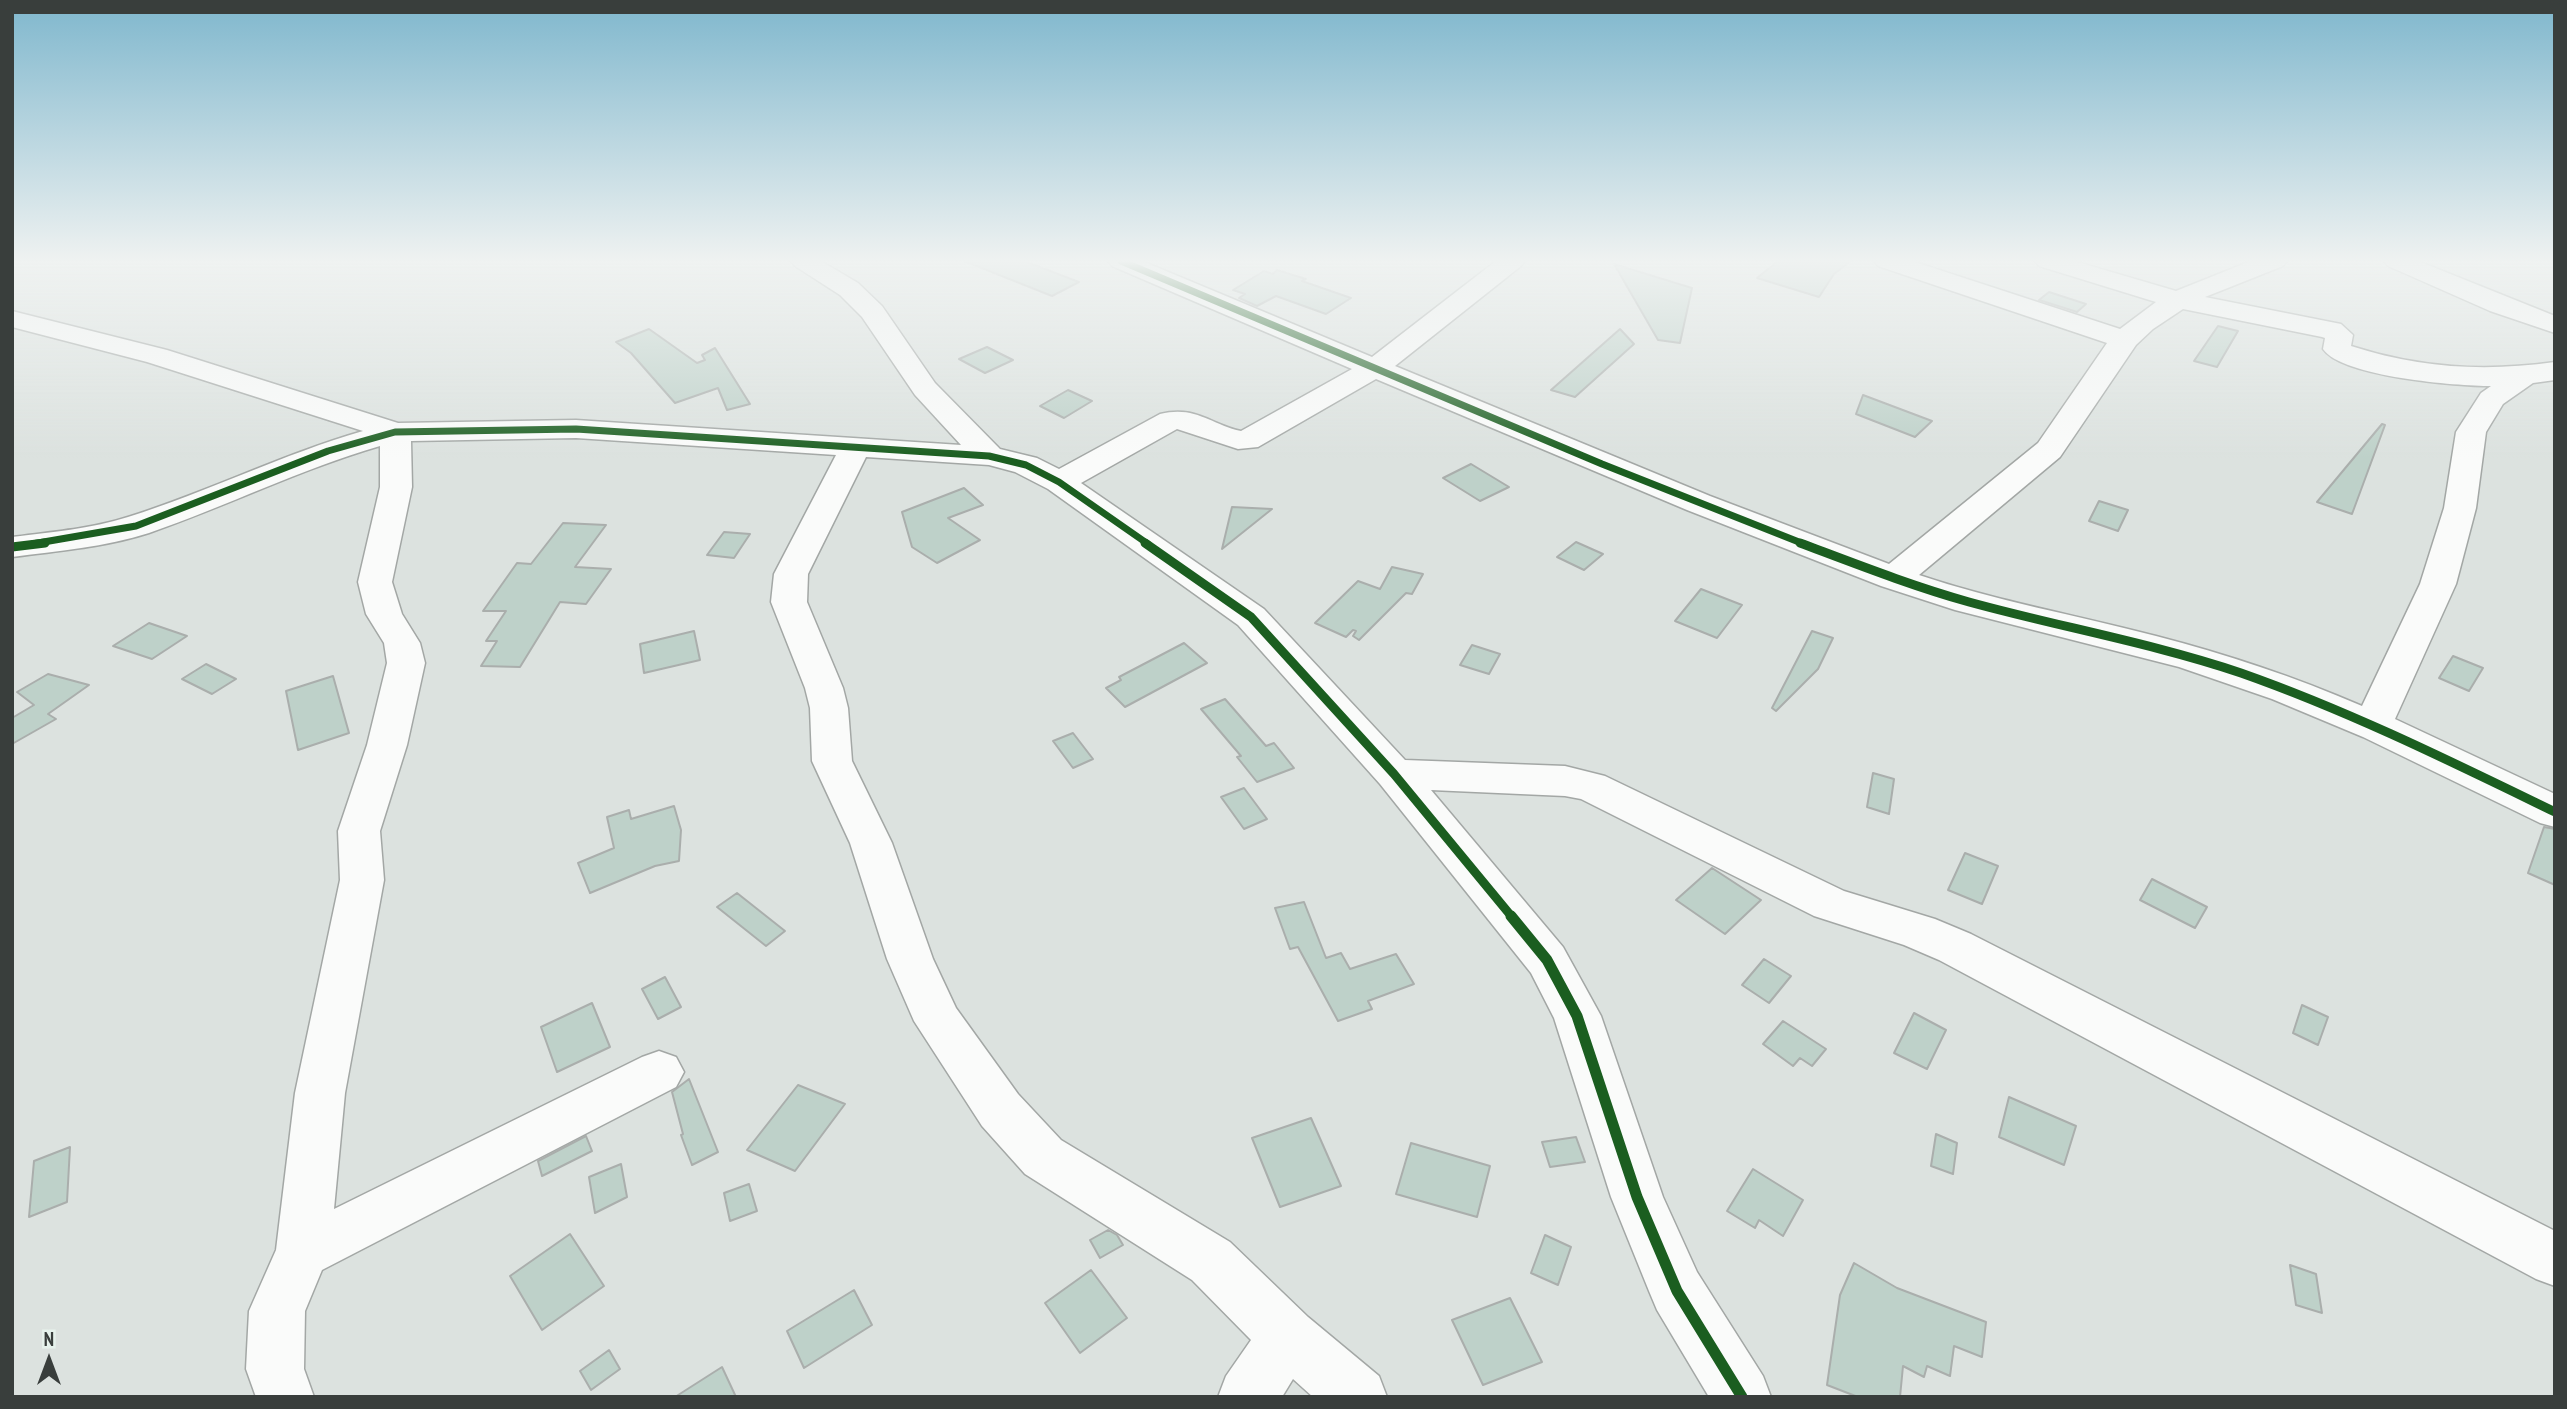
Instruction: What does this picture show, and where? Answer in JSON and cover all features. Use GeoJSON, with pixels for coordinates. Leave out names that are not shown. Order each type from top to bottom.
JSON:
{"type":"FeatureCollection","features":[{"type":"Feature","properties":{"kind":"street"},"geometry":{"type":"LineString","coordinates":[[44,327],[128,347],[395,432]]}},
{"type":"Feature","properties":{"kind":"street"},"geometry":{"type":"LineString","coordinates":[[882,327],[925,389],[989,456]]}},
{"type":"Feature","properties":{"kind":"street"},"geometry":{"type":"LineString","coordinates":[[1279,327],[1632,477],[1893,578],[1963,602],[2084,629],[2194,659],[2301,694],[2373,723],[2555,812]]}},
{"type":"Feature","properties":{"kind":"street"},"geometry":{"type":"LineString","coordinates":[[1059,482],[1171,420],[1191,419],[1233,439],[1247,440],[1376,367],[1428,327]]}},
{"type":"Feature","properties":{"kind":"street"},"geometry":{"type":"LineString","coordinates":[[2085,327],[2125,340]]}},
{"type":"Feature","properties":{"kind":"street"},"geometry":{"type":"LineString","coordinates":[[1893,578],[2049,450],[2067,429],[2112,356],[2125,340],[2142,327]]}},
{"type":"Feature","properties":{"kind":"street"},"geometry":{"type":"LineString","coordinates":[[2314,327],[2331,330],[2339,335],[2337,349],[2341,352],[2406,371],[2443,377],[2539,373]]}},
{"type":"Feature","properties":{"kind":"street"},"geometry":{"type":"LineString","coordinates":[[2373,723],[2438,584],[2460,508],[2471,432],[2491,400],[2539,373]]}},
{"type":"Feature","properties":{"kind":"street"},"geometry":{"type":"LineString","coordinates":[[289,466],[307,432],[306,419],[295,398]]}},
{"type":"Feature","properties":{"kind":"street"},"geometry":{"type":"LineString","coordinates":[[12,547],[80,538],[135,526],[328,451],[395,432],[576,429],[989,456],[1026,465],[1059,482],[1251,617],[1394,775],[1547,960],[1577,1016],[1637,1197],[1678,1291],[1742,1397]]}},
{"type":"Feature","properties":{"kind":"street"},"geometry":{"type":"LineString","coordinates":[[285,1397],[275,1369],[277,1311],[303,1252],[320,1093],[362,880],[359,831],[387,745],[406,663],[402,643],[384,614],[375,582],[396,487],[395,432]]}},
{"type":"Feature","properties":{"kind":"street"},"geometry":{"type":"LineString","coordinates":[[856,447],[791,574],[789,602],[824,688],[829,708],[832,761],[871,843],[910,959],[939,1021],[1000,1110],[1043,1157],[1210,1261],[1288,1338],[1358,1397]]}},
{"type":"Feature","properties":{"kind":"street"},"geometry":{"type":"LineString","coordinates":[[1394,775],[1565,781],[1591,786],[1830,904],[1919,932],[1955,947],[2555,1260]]}},
{"type":"Feature","properties":{"kind":"street"},"geometry":{"type":"LineString","coordinates":[[303,1252],[659,1072]]}},
{"type":"Feature","properties":{"kind":"street"},"geometry":{"type":"LineString","coordinates":[[1247,1397],[1288,1338]]}},
{"type":"Feature","properties":{"kind":"building"},"geometry":{"type":"Polygon","coordinates":[[[1650,327],[1684,327],[1680,343],[1658,340],[1650,327]]]}},
{"type":"Feature","properties":{"kind":"building"},"geometry":{"type":"Polygon","coordinates":[[[2217,327],[2238,331],[2217,367],[2194,361],[2217,327]]]}},
{"type":"Feature","properties":{"kind":"building"},"geometry":{"type":"Polygon","coordinates":[[[649,329],[697,363],[705,360],[702,355],[715,348],[750,404],[727,410],[718,388],[675,403],[631,353],[616,342],[649,329]]]}},
{"type":"Feature","properties":{"kind":"building"},"geometry":{"type":"Polygon","coordinates":[[[1620,329],[1634,344],[1575,397],[1551,390],[1620,329]]]}},
{"type":"Feature","properties":{"kind":"building"},"geometry":{"type":"Polygon","coordinates":[[[987,347],[1013,360],[985,373],[959,359],[987,347]]]}},
{"type":"Feature","properties":{"kind":"building"},"geometry":{"type":"Polygon","coordinates":[[[1068,390],[1092,401],[1064,418],[1040,406],[1068,390]]]}},
{"type":"Feature","properties":{"kind":"building"},"geometry":{"type":"Polygon","coordinates":[[[1863,395],[1932,421],[1915,437],[1856,414],[1863,395]]]}},
{"type":"Feature","properties":{"kind":"building"},"geometry":{"type":"Polygon","coordinates":[[[2382,424],[2385,425],[2352,514],[2317,502],[2382,424]]]}},
{"type":"Feature","properties":{"kind":"building"},"geometry":{"type":"Polygon","coordinates":[[[1471,464],[1509,487],[1480,501],[1443,478],[1471,464]]]}},
{"type":"Feature","properties":{"kind":"building"},"geometry":{"type":"Polygon","coordinates":[[[964,488],[983,505],[948,518],[980,540],[937,563],[912,547],[902,512],[964,488]]]}},
{"type":"Feature","properties":{"kind":"building"},"geometry":{"type":"Polygon","coordinates":[[[2099,501],[2128,510],[2118,531],[2089,521],[2099,501]]]}},
{"type":"Feature","properties":{"kind":"building"},"geometry":{"type":"Polygon","coordinates":[[[1232,507],[1272,509],[1222,549],[1232,507]]]}},
{"type":"Feature","properties":{"kind":"building"},"geometry":{"type":"Polygon","coordinates":[[[563,523],[606,525],[575,567],[611,569],[586,604],[560,602],[520,667],[481,666],[497,641],[486,641],[506,611],[483,611],[517,563],[531,564],[563,523]]]}},
{"type":"Feature","properties":{"kind":"building"},"geometry":{"type":"Polygon","coordinates":[[[724,532],[750,534],[734,558],[707,555],[724,532]]]}},
{"type":"Feature","properties":{"kind":"building"},"geometry":{"type":"Polygon","coordinates":[[[1576,542],[1603,554],[1584,570],[1557,557],[1576,542]]]}},
{"type":"Feature","properties":{"kind":"building"},"geometry":{"type":"Polygon","coordinates":[[[1392,567],[1423,574],[1412,594],[1406,593],[1359,640],[1353,636],[1356,631],[1353,630],[1346,637],[1315,623],[1358,581],[1380,589],[1392,567]]]}},
{"type":"Feature","properties":{"kind":"building"},"geometry":{"type":"Polygon","coordinates":[[[1701,589],[1742,605],[1717,638],[1675,621],[1701,589]]]}},
{"type":"Feature","properties":{"kind":"building"},"geometry":{"type":"Polygon","coordinates":[[[149,623],[187,636],[152,659],[113,646],[149,623]]]}},
{"type":"Feature","properties":{"kind":"building"},"geometry":{"type":"Polygon","coordinates":[[[694,631],[700,660],[644,673],[640,644],[694,631]]]}},
{"type":"Feature","properties":{"kind":"building"},"geometry":{"type":"Polygon","coordinates":[[[1812,631],[1833,638],[1818,669],[1776,711],[1772,708],[1812,631]]]}},
{"type":"Feature","properties":{"kind":"building"},"geometry":{"type":"Polygon","coordinates":[[[1184,643],[1207,663],[1125,707],[1106,688],[1121,680],[1119,677],[1184,643]]]}},
{"type":"Feature","properties":{"kind":"building"},"geometry":{"type":"Polygon","coordinates":[[[1472,645],[1500,654],[1489,674],[1460,665],[1472,645]]]}},
{"type":"Feature","properties":{"kind":"building"},"geometry":{"type":"Polygon","coordinates":[[[2453,656],[2483,668],[2469,691],[2439,678],[2453,656]]]}},
{"type":"Feature","properties":{"kind":"building"},"geometry":{"type":"Polygon","coordinates":[[[206,664],[236,679],[212,694],[182,679],[206,664]]]}},
{"type":"Feature","properties":{"kind":"building"},"geometry":{"type":"Polygon","coordinates":[[[48,674],[89,685],[48,714],[56,719],[12,744],[12,718],[34,705],[17,692],[48,674]]]}},
{"type":"Feature","properties":{"kind":"building"},"geometry":{"type":"Polygon","coordinates":[[[333,676],[349,733],[298,750],[286,691],[333,676]]]}},
{"type":"Feature","properties":{"kind":"building"},"geometry":{"type":"Polygon","coordinates":[[[1225,699],[1266,746],[1274,743],[1294,768],[1257,782],[1237,757],[1241,756],[1201,709],[1225,699]]]}},
{"type":"Feature","properties":{"kind":"building"},"geometry":{"type":"Polygon","coordinates":[[[1073,733],[1093,759],[1073,768],[1053,741],[1073,733]]]}},
{"type":"Feature","properties":{"kind":"building"},"geometry":{"type":"Polygon","coordinates":[[[1873,773],[1894,779],[1889,814],[1867,807],[1873,773]]]}},
{"type":"Feature","properties":{"kind":"building"},"geometry":{"type":"Polygon","coordinates":[[[1244,788],[1267,819],[1244,829],[1221,797],[1244,788]]]}},
{"type":"Feature","properties":{"kind":"building"},"geometry":{"type":"Polygon","coordinates":[[[674,806],[681,830],[679,861],[655,866],[590,893],[578,863],[614,848],[607,817],[629,810],[631,819],[674,806]]]}},
{"type":"Feature","properties":{"kind":"building"},"geometry":{"type":"Polygon","coordinates":[[[2544,827],[2555,829],[2555,885],[2528,873],[2544,827]]]}},
{"type":"Feature","properties":{"kind":"building"},"geometry":{"type":"Polygon","coordinates":[[[1965,853],[1998,866],[1982,904],[1948,890],[1965,853]]]}},
{"type":"Feature","properties":{"kind":"building"},"geometry":{"type":"Polygon","coordinates":[[[1712,868],[1761,900],[1725,934],[1676,900],[1712,868]]]}},
{"type":"Feature","properties":{"kind":"building"},"geometry":{"type":"Polygon","coordinates":[[[2152,879],[2207,907],[2195,928],[2140,900],[2152,879]]]}},
{"type":"Feature","properties":{"kind":"building"},"geometry":{"type":"Polygon","coordinates":[[[737,893],[785,931],[766,946],[717,907],[737,893]]]}},
{"type":"Feature","properties":{"kind":"building"},"geometry":{"type":"Polygon","coordinates":[[[1304,902],[1326,958],[1341,953],[1350,969],[1396,954],[1414,984],[1368,1001],[1372,1009],[1338,1021],[1298,947],[1290,949],[1275,908],[1304,902]]]}},
{"type":"Feature","properties":{"kind":"building"},"geometry":{"type":"Polygon","coordinates":[[[1764,959],[1791,976],[1769,1003],[1742,985],[1764,959]]]}},
{"type":"Feature","properties":{"kind":"building"},"geometry":{"type":"Polygon","coordinates":[[[665,977],[681,1007],[658,1019],[642,989],[665,977]]]}},
{"type":"Feature","properties":{"kind":"building"},"geometry":{"type":"Polygon","coordinates":[[[592,1003],[610,1047],[557,1072],[541,1027],[592,1003]]]}},
{"type":"Feature","properties":{"kind":"building"},"geometry":{"type":"Polygon","coordinates":[[[2302,1005],[2328,1017],[2318,1045],[2293,1033],[2302,1005]]]}},
{"type":"Feature","properties":{"kind":"building"},"geometry":{"type":"Polygon","coordinates":[[[1914,1013],[1946,1030],[1927,1069],[1894,1053],[1914,1013]]]}},
{"type":"Feature","properties":{"kind":"building"},"geometry":{"type":"Polygon","coordinates":[[[1783,1021],[1826,1049],[1812,1066],[1800,1058],[1793,1066],[1763,1044],[1783,1021]]]}},
{"type":"Feature","properties":{"kind":"building"},"geometry":{"type":"Polygon","coordinates":[[[689,1079],[718,1152],[692,1165],[681,1135],[683,1134],[672,1092],[689,1079]]]}},
{"type":"Feature","properties":{"kind":"building"},"geometry":{"type":"Polygon","coordinates":[[[798,1085],[845,1104],[795,1171],[747,1150],[798,1085]]]}},
{"type":"Feature","properties":{"kind":"building"},"geometry":{"type":"Polygon","coordinates":[[[2009,1097],[2076,1126],[2064,1165],[1999,1137],[2009,1097]]]}},
{"type":"Feature","properties":{"kind":"building"},"geometry":{"type":"Polygon","coordinates":[[[1311,1118],[1341,1186],[1280,1207],[1252,1138],[1311,1118]]]}},
{"type":"Feature","properties":{"kind":"building"},"geometry":{"type":"Polygon","coordinates":[[[1936,1134],[1957,1143],[1953,1174],[1931,1166],[1936,1134]]]}},
{"type":"Feature","properties":{"kind":"building"},"geometry":{"type":"Polygon","coordinates":[[[586,1136],[592,1151],[542,1176],[538,1161],[586,1136]]]}},
{"type":"Feature","properties":{"kind":"building"},"geometry":{"type":"Polygon","coordinates":[[[1576,1137],[1585,1162],[1550,1167],[1542,1142],[1576,1137]]]}},
{"type":"Feature","properties":{"kind":"building"},"geometry":{"type":"Polygon","coordinates":[[[1411,1143],[1490,1166],[1477,1217],[1396,1194],[1411,1143]]]}},
{"type":"Feature","properties":{"kind":"building"},"geometry":{"type":"Polygon","coordinates":[[[70,1147],[67,1202],[29,1217],[34,1161],[70,1147]]]}},
{"type":"Feature","properties":{"kind":"building"},"geometry":{"type":"Polygon","coordinates":[[[621,1164],[627,1197],[595,1213],[589,1177],[621,1164]]]}},
{"type":"Feature","properties":{"kind":"building"},"geometry":{"type":"Polygon","coordinates":[[[1753,1169],[1803,1200],[1783,1236],[1759,1220],[1755,1228],[1727,1211],[1753,1169]]]}},
{"type":"Feature","properties":{"kind":"building"},"geometry":{"type":"Polygon","coordinates":[[[749,1184],[757,1211],[730,1221],[724,1193],[749,1184]]]}},
{"type":"Feature","properties":{"kind":"building"},"geometry":{"type":"Polygon","coordinates":[[[1108,1230],[1117,1235],[1123,1245],[1100,1258],[1090,1240],[1108,1230]]]}},
{"type":"Feature","properties":{"kind":"building"},"geometry":{"type":"Polygon","coordinates":[[[570,1234],[604,1286],[542,1330],[510,1276],[570,1234]]]}},
{"type":"Feature","properties":{"kind":"building"},"geometry":{"type":"Polygon","coordinates":[[[1545,1235],[1571,1247],[1558,1285],[1531,1273],[1545,1235]]]}},
{"type":"Feature","properties":{"kind":"building"},"geometry":{"type":"Polygon","coordinates":[[[1854,1263],[1897,1288],[1986,1322],[1982,1357],[1954,1346],[1950,1376],[1927,1366],[1924,1377],[1903,1366],[1900,1397],[1858,1397],[1827,1385],[1840,1295],[1854,1263]]]}},
{"type":"Feature","properties":{"kind":"building"},"geometry":{"type":"Polygon","coordinates":[[[2290,1265],[2316,1274],[2322,1313],[2296,1305],[2290,1265]]]}},
{"type":"Feature","properties":{"kind":"building"},"geometry":{"type":"Polygon","coordinates":[[[1091,1270],[1127,1318],[1080,1353],[1045,1303],[1091,1270]]]}},
{"type":"Feature","properties":{"kind":"building"},"geometry":{"type":"Polygon","coordinates":[[[854,1290],[872,1325],[804,1368],[787,1331],[854,1290]]]}},
{"type":"Feature","properties":{"kind":"building"},"geometry":{"type":"Polygon","coordinates":[[[1510,1298],[1542,1362],[1483,1385],[1452,1320],[1510,1298]]]}},
{"type":"Feature","properties":{"kind":"building"},"geometry":{"type":"Polygon","coordinates":[[[609,1350],[620,1369],[591,1390],[580,1371],[609,1350]]]}},
{"type":"Feature","properties":{"kind":"building"},"geometry":{"type":"Polygon","coordinates":[[[722,1367],[736,1397],[675,1397],[722,1367]]]}},
{"type":"Feature","properties":{"kind":"cycle path"},"geometry":{"type":"LineString","coordinates":[[1277,327],[1602,464],[1894,578],[1968,602],[2192,658],[2286,690],[2376,727],[2555,812]]}},
{"type":"Feature","properties":{"kind":"cycle path"},"geometry":{"type":"LineString","coordinates":[[12,547],[80,538],[136,526],[328,451],[395,432],[576,429],[989,456],[1026,465],[1059,482],[1251,617],[1394,774],[1547,960],[1577,1016],[1637,1197],[1677,1291],[1742,1397]]}}]}
